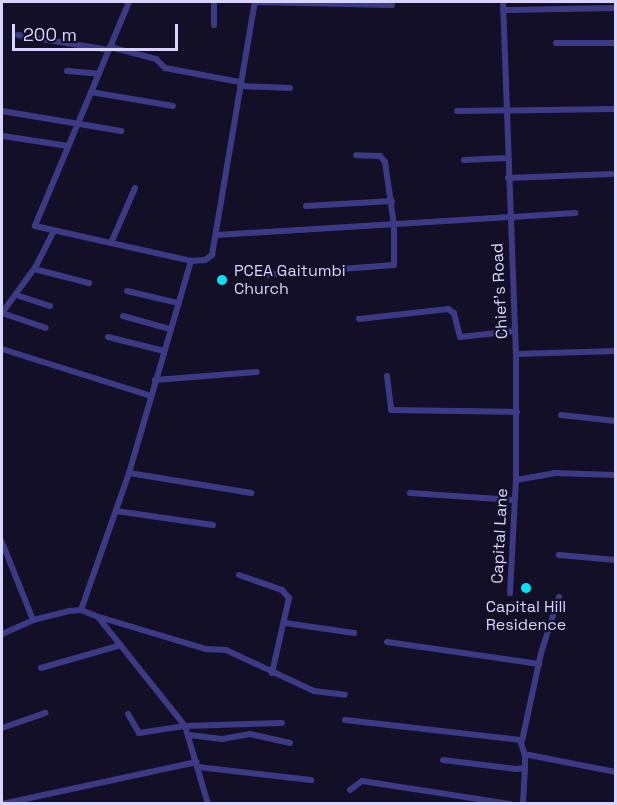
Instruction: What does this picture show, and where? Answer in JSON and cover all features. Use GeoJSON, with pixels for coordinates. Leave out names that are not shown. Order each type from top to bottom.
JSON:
{"type":"FeatureCollection","features":[{"type":"Feature","properties":{"kind":"street"},"geometry":{"type":"LineString","coordinates":[[129,2],[35,226],[191,261],[210,258],[216,236],[255,2],[392,5]]}},
{"type":"Feature","properties":{"kind":"street"},"geometry":{"type":"LineString","coordinates":[[214,2],[214,26]]}},
{"type":"Feature","properties":{"kind":"street","name":"Chief's Road"},"geometry":{"type":"LineString","coordinates":[[503,2],[516,354],[516,480]]}},
{"type":"Feature","properties":{"kind":"street"},"geometry":{"type":"LineString","coordinates":[[503,10],[549,5],[615,8]]}},
{"type":"Feature","properties":{"kind":"street"},"geometry":{"type":"LineString","coordinates":[[18,35],[156,59],[165,68],[240,84],[290,88]]}},
{"type":"Feature","properties":{"kind":"street"},"geometry":{"type":"LineString","coordinates":[[556,43],[615,43]]}},
{"type":"Feature","properties":{"kind":"street"},"geometry":{"type":"LineString","coordinates":[[67,71],[99,74]]}},
{"type":"Feature","properties":{"kind":"street"},"geometry":{"type":"LineString","coordinates":[[91,92],[173,106]]}},
{"type":"Feature","properties":{"kind":"street"},"geometry":{"type":"LineString","coordinates":[[457,111],[615,109]]}},
{"type":"Feature","properties":{"kind":"street"},"geometry":{"type":"LineString","coordinates":[[2,111],[121,131]]}},
{"type":"Feature","properties":{"kind":"street"},"geometry":{"type":"LineString","coordinates":[[3,136],[68,146]]}},
{"type":"Feature","properties":{"kind":"street"},"geometry":{"type":"LineString","coordinates":[[263,275],[392,267],[395,262],[392,201],[382,158],[356,155]]}},
{"type":"Feature","properties":{"kind":"street"},"geometry":{"type":"LineString","coordinates":[[464,160],[507,158]]}},
{"type":"Feature","properties":{"kind":"street"},"geometry":{"type":"LineString","coordinates":[[508,178],[612,174]]}},
{"type":"Feature","properties":{"kind":"street"},"geometry":{"type":"LineString","coordinates":[[111,243],[135,188]]}},
{"type":"Feature","properties":{"kind":"street"},"geometry":{"type":"LineString","coordinates":[[306,206],[392,201]]}},
{"type":"Feature","properties":{"kind":"street"},"geometry":{"type":"LineString","coordinates":[[216,236],[574,213]]}},
{"type":"Feature","properties":{"kind":"street"},"geometry":{"type":"LineString","coordinates":[[46,328],[2,313],[34,269],[54,231]]}},
{"type":"Feature","properties":{"kind":"street"},"geometry":{"type":"LineString","coordinates":[[81,610],[129,473],[191,261]]}},
{"type":"Feature","properties":{"kind":"street"},"geometry":{"type":"LineString","coordinates":[[34,269],[89,283]]}},
{"type":"Feature","properties":{"kind":"street"},"geometry":{"type":"LineString","coordinates":[[128,291],[178,303]]}},
{"type":"Feature","properties":{"kind":"street"},"geometry":{"type":"LineString","coordinates":[[16,295],[50,306]]}},
{"type":"Feature","properties":{"kind":"street"},"geometry":{"type":"LineString","coordinates":[[359,319],[448,309],[454,313],[456,331],[460,337],[515,331]]}},
{"type":"Feature","properties":{"kind":"street"},"geometry":{"type":"LineString","coordinates":[[123,316],[170,329]]}},
{"type":"Feature","properties":{"kind":"street"},"geometry":{"type":"LineString","coordinates":[[108,337],[164,351]]}},
{"type":"Feature","properties":{"kind":"street"},"geometry":{"type":"LineString","coordinates":[[2,349],[151,396]]}},
{"type":"Feature","properties":{"kind":"street"},"geometry":{"type":"LineString","coordinates":[[516,354],[615,351]]}},
{"type":"Feature","properties":{"kind":"street"},"geometry":{"type":"LineString","coordinates":[[155,380],[257,372]]}},
{"type":"Feature","properties":{"kind":"street"},"geometry":{"type":"LineString","coordinates":[[387,376],[391,410],[517,412]]}},
{"type":"Feature","properties":{"kind":"street"},"geometry":{"type":"LineString","coordinates":[[561,415],[615,421]]}},
{"type":"Feature","properties":{"kind":"street"},"geometry":{"type":"LineString","coordinates":[[129,473],[251,493]]}},
{"type":"Feature","properties":{"kind":"street"},"geometry":{"type":"LineString","coordinates":[[516,480],[554,473],[615,475]]}},
{"type":"Feature","properties":{"kind":"street","name":"Capital Lane"},"geometry":{"type":"LineString","coordinates":[[510,593],[516,480]]}},
{"type":"Feature","properties":{"kind":"street"},"geometry":{"type":"LineString","coordinates":[[410,492],[514,500]]}},
{"type":"Feature","properties":{"kind":"street"},"geometry":{"type":"LineString","coordinates":[[117,511],[213,525]]}},
{"type":"Feature","properties":{"kind":"street"},"geometry":{"type":"LineString","coordinates":[[2,542],[33,620]]}},
{"type":"Feature","properties":{"kind":"street"},"geometry":{"type":"LineString","coordinates":[[559,555],[615,560]]}},
{"type":"Feature","properties":{"kind":"street"},"geometry":{"type":"LineString","coordinates":[[239,575],[285,593],[289,601],[272,673]]}},
{"type":"Feature","properties":{"kind":"street"},"geometry":{"type":"LineString","coordinates":[[523,804],[525,755],[522,741],[539,664],[559,597]]}},
{"type":"Feature","properties":{"kind":"street"},"geometry":{"type":"LineString","coordinates":[[2,634],[33,620],[81,610],[206,649],[226,650],[314,691],[345,695]]}},
{"type":"Feature","properties":{"kind":"street"},"geometry":{"type":"LineString","coordinates":[[98,617],[185,726],[208,804]]}},
{"type":"Feature","properties":{"kind":"street"},"geometry":{"type":"LineString","coordinates":[[285,623],[354,633]]}},
{"type":"Feature","properties":{"kind":"street"},"geometry":{"type":"LineString","coordinates":[[387,642],[539,664]]}},
{"type":"Feature","properties":{"kind":"street"},"geometry":{"type":"LineString","coordinates":[[41,668],[121,645]]}},
{"type":"Feature","properties":{"kind":"street"},"geometry":{"type":"LineString","coordinates":[[2,728],[45,713]]}},
{"type":"Feature","properties":{"kind":"street"},"geometry":{"type":"LineString","coordinates":[[128,714],[139,733],[185,726],[282,723]]}},
{"type":"Feature","properties":{"kind":"street"},"geometry":{"type":"LineString","coordinates":[[345,720],[522,741]]}},
{"type":"Feature","properties":{"kind":"street"},"geometry":{"type":"LineString","coordinates":[[189,735],[222,739],[250,734],[290,743]]}},
{"type":"Feature","properties":{"kind":"street"},"geometry":{"type":"LineString","coordinates":[[525,755],[615,772]]}},
{"type":"Feature","properties":{"kind":"street"},"geometry":{"type":"LineString","coordinates":[[443,760],[525,768]]}},
{"type":"Feature","properties":{"kind":"street"},"geometry":{"type":"LineString","coordinates":[[2,804],[197,764],[312,780]]}},
{"type":"Feature","properties":{"kind":"street"},"geometry":{"type":"LineString","coordinates":[[350,790],[362,781],[510,804]]}},
{"type":"Feature","properties":{"kind":"place","name":"PCEA Gaitumbi Church"},"geometry":{"type":"Point","coordinates":[222,280]}},
{"type":"Feature","properties":{"kind":"place","name":"Capital Hill Residence"},"geometry":{"type":"Point","coordinates":[526,588]}}]}
